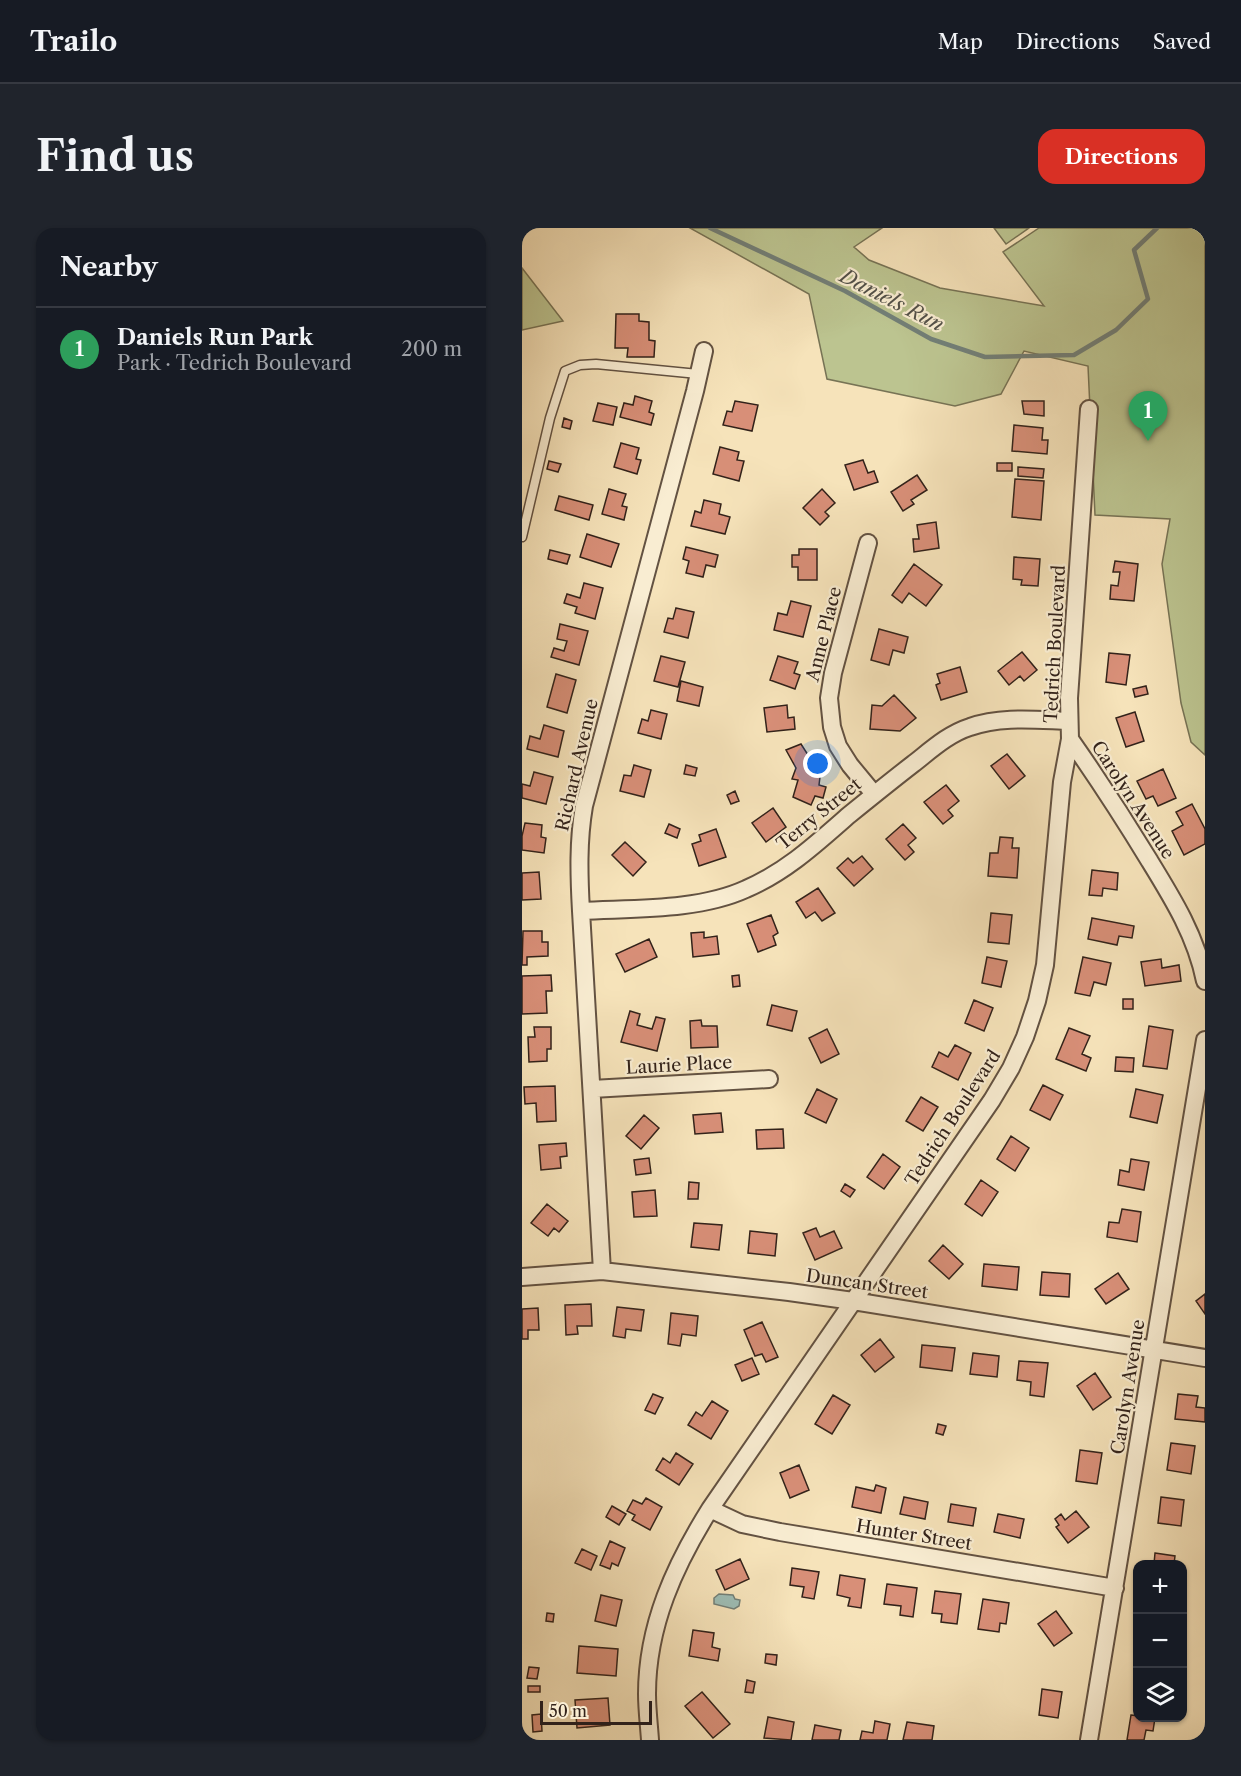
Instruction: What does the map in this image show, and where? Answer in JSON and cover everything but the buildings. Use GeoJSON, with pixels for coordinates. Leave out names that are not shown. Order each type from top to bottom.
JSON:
{"type":"FeatureCollection","features":[{"type":"Feature","properties":{"kind":"street","name":"Richard Avenue"},"geometry":{"type":"LineString","coordinates":[[602,1271],[578,859],[584,806],[704,351]]}},
{"type":"Feature","properties":{"kind":"street","name":"Tedrich Boulevard"},"geometry":{"type":"LineString","coordinates":[[650,1740],[647,1693],[649,1661],[655,1629],[663,1598],[690,1541],[992,1100],[1011,1068],[1025,1037],[1037,1001],[1045,965],[1062,783],[1070,739],[1069,721],[1089,408]]}},
{"type":"Feature","properties":{"kind":"street","name":"Anne Place"},"geometry":{"type":"LineString","coordinates":[[868,543],[833,673],[829,698],[832,727],[838,746],[874,794]]}},
{"type":"Feature","properties":{"kind":"street","name":"Terry Street"},"geometry":{"type":"LineString","coordinates":[[581,911],[696,903],[746,890],[806,852],[874,794],[940,743],[969,727],[1008,720],[1069,721]]}},
{"type":"Feature","properties":{"kind":"street","name":"Carolyn Avenue"},"geometry":{"type":"LineString","coordinates":[[1070,739],[1115,804],[1173,900],[1196,946],[1205,981]]}},
{"type":"Feature","properties":{"kind":"street","name":"Carolyn Avenue"},"geometry":{"type":"LineString","coordinates":[[1089,1740],[1205,1040]]}},
{"type":"Feature","properties":{"kind":"street","name":"Laurie Place"},"geometry":{"type":"LineString","coordinates":[[592,1089],[769,1080]]}},
{"type":"Feature","properties":{"kind":"street","name":"Duncan Street"},"geometry":{"type":"LineString","coordinates":[[522,1276],[602,1271],[853,1301],[1205,1358]]}},
{"type":"Feature","properties":{"kind":"street","name":"Hunter Street"},"geometry":{"type":"LineString","coordinates":[[710,1509],[742,1524],[780,1533],[1115,1588]]}},
{"type":"Feature","properties":{"kind":"lane"},"geometry":{"type":"LineString","coordinates":[[522,537],[550,418],[565,371],[580,365],[596,364],[698,374]]}},
{"type":"Feature","properties":{"kind":"green space"},"geometry":{"type":"Polygon","coordinates":[[[690,228],[882,228],[854,247],[869,260],[940,288],[1044,306],[1003,252],[1039,228],[1205,228],[1205,755],[1191,742],[1181,703],[1162,564],[1170,519],[1095,515],[1088,366],[1024,351],[1001,394],[955,406],[827,379],[809,294],[690,228]]]}},
{"type":"Feature","properties":{"kind":"green space"},"geometry":{"type":"Polygon","coordinates":[[[994,228],[1029,228],[1006,244],[994,228]]]}},
{"type":"Feature","properties":{"kind":"green space"},"geometry":{"type":"Polygon","coordinates":[[[522,268],[563,321],[522,330],[522,268]]]}},
{"type":"Feature","properties":{"kind":"water"},"geometry":{"type":"Polygon","coordinates":[[[719,1594],[733,1595],[735,1599],[740,1600],[739,1606],[734,1609],[714,1604],[714,1598],[719,1594]]]}},
{"type":"Feature","properties":{"kind":"waterway","name":"Daniels Run"},"geometry":{"type":"LineString","coordinates":[[710,228],[845,291],[931,339],[985,357],[1074,355],[1116,330],[1148,299],[1134,250],[1157,228]]}},
{"type":"Feature","properties":{"kind":"place","name":"Daniels Run Park"},"geometry":{"type":"Point","coordinates":[1148,441]}}]}
